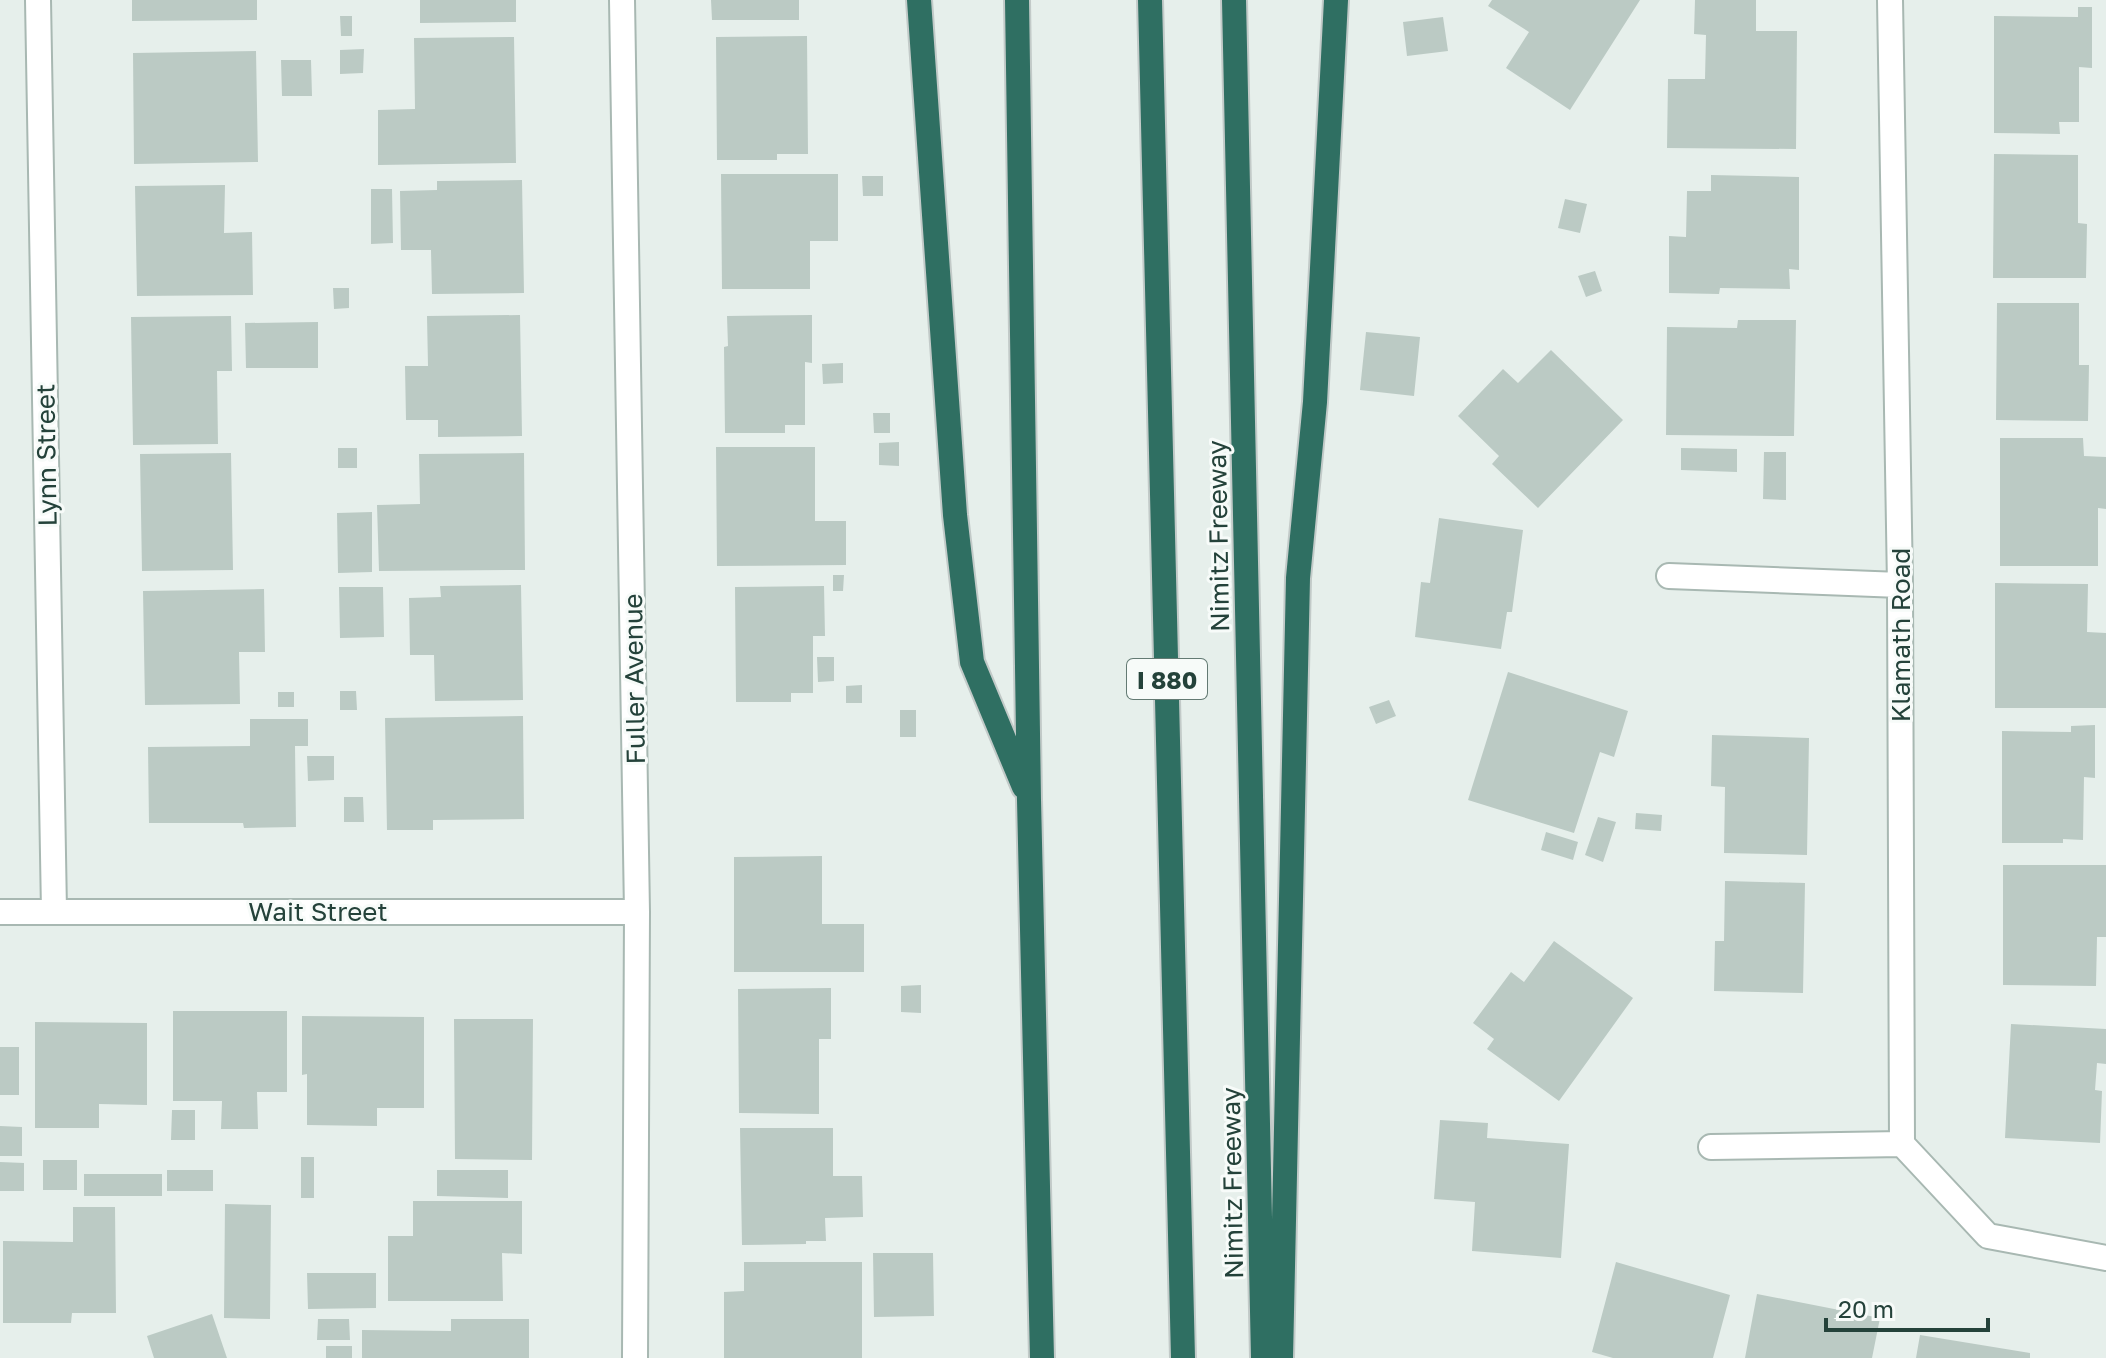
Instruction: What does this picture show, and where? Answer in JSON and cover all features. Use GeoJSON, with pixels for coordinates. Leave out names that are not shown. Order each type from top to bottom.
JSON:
{"type":"FeatureCollection","features":[{"type":"Feature","properties":{"kind":"highway"},"geometry":{"type":"LineString","coordinates":[[919,0],[955,515],[972,662],[1029,800]]}},
{"type":"Feature","properties":{"kind":"highway"},"geometry":{"type":"LineString","coordinates":[[1017,0],[1029,800],[1042,1358]]}},
{"type":"Feature","properties":{"kind":"highway","name":"I 880"},"geometry":{"type":"LineString","coordinates":[[1150,0],[1183,1358]]}},
{"type":"Feature","properties":{"kind":"highway","name":"Nimitz Freeway"},"geometry":{"type":"LineString","coordinates":[[1234,0],[1263,1358]]}},
{"type":"Feature","properties":{"kind":"highway"},"geometry":{"type":"LineString","coordinates":[[1281,1358],[1298,578],[1315,402],[1336,0]]}},
{"type":"Feature","properties":{"kind":"street","name":"Lynn Street"},"geometry":{"type":"LineString","coordinates":[[38,0],[54,911]]}},
{"type":"Feature","properties":{"kind":"street","name":"Fuller Avenue"},"geometry":{"type":"LineString","coordinates":[[622,0],[637,912],[635,1358]]}},
{"type":"Feature","properties":{"kind":"street","name":"Klamath Road"},"geometry":{"type":"LineString","coordinates":[[1890,0],[1900,585],[1902,1144]]}},
{"type":"Feature","properties":{"kind":"street"},"geometry":{"type":"LineString","coordinates":[[1669,576],[1900,585]]}},
{"type":"Feature","properties":{"kind":"street","name":"Wait Street"},"geometry":{"type":"LineString","coordinates":[[0,912],[637,912]]}},
{"type":"Feature","properties":{"kind":"street"},"geometry":{"type":"LineString","coordinates":[[1711,1147],[1902,1144],[1988,1236],[2106,1258]]}},
{"type":"Feature","properties":{"kind":"building"},"geometry":{"type":"Polygon","coordinates":[[[132,0],[257,0],[257,20],[132,21],[132,0]]]}},
{"type":"Feature","properties":{"kind":"building"},"geometry":{"type":"Polygon","coordinates":[[[420,0],[516,0],[516,22],[420,23],[420,0]]]}},
{"type":"Feature","properties":{"kind":"building"},"geometry":{"type":"Polygon","coordinates":[[[711,0],[799,0],[799,20],[712,20],[711,0]]]}},
{"type":"Feature","properties":{"kind":"building"},"geometry":{"type":"Polygon","coordinates":[[[1492,0],[1640,0],[1570,110],[1506,68],[1529,32],[1488,6],[1492,0]]]}},
{"type":"Feature","properties":{"kind":"building"},"geometry":{"type":"Polygon","coordinates":[[[1695,0],[1756,0],[1756,31],[1797,31],[1796,149],[1667,148],[1668,79],[1705,79],[1706,35],[1694,34],[1695,0]]]}},
{"type":"Feature","properties":{"kind":"building"},"geometry":{"type":"Polygon","coordinates":[[[2078,7],[2092,7],[2092,68],[2079,67],[2079,122],[2059,122],[2060,134],[1994,133],[1994,16],[2078,17],[2078,7]]]}},
{"type":"Feature","properties":{"kind":"building"},"geometry":{"type":"Polygon","coordinates":[[[340,16],[352,16],[352,36],[341,36],[340,16]]]}},
{"type":"Feature","properties":{"kind":"building"},"geometry":{"type":"Polygon","coordinates":[[[1443,17],[1448,51],[1407,56],[1403,22],[1443,17]]]}},
{"type":"Feature","properties":{"kind":"building"},"geometry":{"type":"Polygon","coordinates":[[[807,36],[808,154],[777,154],[777,160],[717,160],[716,37],[807,36]]]}},
{"type":"Feature","properties":{"kind":"building"},"geometry":{"type":"Polygon","coordinates":[[[514,37],[516,163],[378,165],[378,110],[415,109],[414,38],[514,37]]]}},
{"type":"Feature","properties":{"kind":"building"},"geometry":{"type":"Polygon","coordinates":[[[364,49],[363,73],[340,74],[340,50],[364,49]]]}},
{"type":"Feature","properties":{"kind":"building"},"geometry":{"type":"Polygon","coordinates":[[[256,51],[258,162],[134,164],[133,53],[256,51]]]}},
{"type":"Feature","properties":{"kind":"building"},"geometry":{"type":"Polygon","coordinates":[[[281,60],[311,60],[312,96],[282,96],[281,60]]]}},
{"type":"Feature","properties":{"kind":"building"},"geometry":{"type":"Polygon","coordinates":[[[1994,154],[2078,155],[2078,223],[2087,224],[2086,278],[1993,278],[1994,154]]]}},
{"type":"Feature","properties":{"kind":"building"},"geometry":{"type":"Polygon","coordinates":[[[721,174],[838,174],[838,241],[810,241],[810,289],[722,289],[721,174]]]}},
{"type":"Feature","properties":{"kind":"building"},"geometry":{"type":"Polygon","coordinates":[[[1711,175],[1799,177],[1799,270],[1789,269],[1790,289],[1720,288],[1719,294],[1669,293],[1669,236],[1686,237],[1687,191],[1711,191],[1711,175]]]}},
{"type":"Feature","properties":{"kind":"building"},"geometry":{"type":"Polygon","coordinates":[[[862,176],[883,176],[883,196],[863,196],[862,176]]]}},
{"type":"Feature","properties":{"kind":"building"},"geometry":{"type":"Polygon","coordinates":[[[522,180],[524,293],[432,294],[431,250],[401,250],[400,191],[437,190],[437,181],[522,180]]]}},
{"type":"Feature","properties":{"kind":"building"},"geometry":{"type":"Polygon","coordinates":[[[225,185],[224,233],[252,232],[253,295],[137,296],[135,186],[225,185]]]}},
{"type":"Feature","properties":{"kind":"building"},"geometry":{"type":"Polygon","coordinates":[[[371,189],[392,189],[393,243],[371,244],[371,189]]]}},
{"type":"Feature","properties":{"kind":"building"},"geometry":{"type":"Polygon","coordinates":[[[1565,199],[1587,204],[1580,233],[1558,228],[1565,199]]]}},
{"type":"Feature","properties":{"kind":"building"},"geometry":{"type":"Polygon","coordinates":[[[1595,271],[1602,291],[1586,297],[1578,276],[1595,271]]]}},
{"type":"Feature","properties":{"kind":"building"},"geometry":{"type":"Polygon","coordinates":[[[333,288],[349,288],[349,308],[334,309],[333,288]]]}},
{"type":"Feature","properties":{"kind":"building"},"geometry":{"type":"Polygon","coordinates":[[[1997,303],[2079,303],[2079,365],[2089,365],[2088,421],[1996,420],[1997,303]]]}},
{"type":"Feature","properties":{"kind":"building"},"geometry":{"type":"Polygon","coordinates":[[[520,315],[522,436],[438,437],[438,420],[406,420],[405,366],[428,366],[427,316],[520,315]]]}},
{"type":"Feature","properties":{"kind":"building"},"geometry":{"type":"Polygon","coordinates":[[[812,315],[812,363],[805,362],[805,425],[785,425],[785,433],[725,433],[724,347],[728,346],[727,316],[812,315]]]}},
{"type":"Feature","properties":{"kind":"building"},"geometry":{"type":"Polygon","coordinates":[[[231,316],[232,371],[217,371],[218,444],[133,445],[131,317],[231,316]]]}},
{"type":"Feature","properties":{"kind":"building"},"geometry":{"type":"Polygon","coordinates":[[[1738,320],[1796,320],[1794,436],[1666,435],[1667,327],[1737,328],[1738,320]]]}},
{"type":"Feature","properties":{"kind":"building"},"geometry":{"type":"Polygon","coordinates":[[[318,322],[318,368],[246,368],[245,323],[318,322]]]}},
{"type":"Feature","properties":{"kind":"building"},"geometry":{"type":"Polygon","coordinates":[[[1366,332],[1420,337],[1414,396],[1360,390],[1366,332]]]}},
{"type":"Feature","properties":{"kind":"building"},"geometry":{"type":"Polygon","coordinates":[[[1551,350],[1623,420],[1538,508],[1492,464],[1499,456],[1458,416],[1503,369],[1518,383],[1551,350]]]}},
{"type":"Feature","properties":{"kind":"building"},"geometry":{"type":"Polygon","coordinates":[[[843,363],[843,383],[823,384],[822,364],[843,363]]]}},
{"type":"Feature","properties":{"kind":"building"},"geometry":{"type":"Polygon","coordinates":[[[873,413],[890,413],[890,433],[874,433],[873,413]]]}},
{"type":"Feature","properties":{"kind":"building"},"geometry":{"type":"Polygon","coordinates":[[[2000,438],[2083,438],[2084,456],[2106,457],[2106,509],[2098,508],[2098,566],[2000,566],[2000,438]]]}},
{"type":"Feature","properties":{"kind":"building"},"geometry":{"type":"Polygon","coordinates":[[[899,442],[899,466],[879,465],[879,443],[899,442]]]}},
{"type":"Feature","properties":{"kind":"building"},"geometry":{"type":"Polygon","coordinates":[[[716,447],[815,447],[815,521],[846,521],[846,565],[717,566],[716,447]]]}},
{"type":"Feature","properties":{"kind":"building"},"geometry":{"type":"Polygon","coordinates":[[[338,448],[357,448],[357,468],[338,468],[338,448]]]}},
{"type":"Feature","properties":{"kind":"building"},"geometry":{"type":"Polygon","coordinates":[[[1681,448],[1737,449],[1737,472],[1681,470],[1681,448]]]}},
{"type":"Feature","properties":{"kind":"building"},"geometry":{"type":"Polygon","coordinates":[[[1764,452],[1786,452],[1786,500],[1763,499],[1764,452]]]}},
{"type":"Feature","properties":{"kind":"building"},"geometry":{"type":"Polygon","coordinates":[[[231,453],[233,570],[142,571],[140,454],[231,453]]]}},
{"type":"Feature","properties":{"kind":"building"},"geometry":{"type":"Polygon","coordinates":[[[524,453],[525,570],[379,571],[377,505],[420,504],[419,454],[524,453]]]}},
{"type":"Feature","properties":{"kind":"building"},"geometry":{"type":"Polygon","coordinates":[[[372,512],[372,572],[338,573],[337,513],[372,512]]]}},
{"type":"Feature","properties":{"kind":"building"},"geometry":{"type":"Polygon","coordinates":[[[1439,518],[1523,530],[1512,612],[1507,612],[1501,649],[1415,637],[1421,582],[1430,583],[1439,518]]]}},
{"type":"Feature","properties":{"kind":"building"},"geometry":{"type":"Polygon","coordinates":[[[833,575],[844,575],[843,591],[833,591],[833,575]]]}},
{"type":"Feature","properties":{"kind":"building"},"geometry":{"type":"Polygon","coordinates":[[[1995,583],[2088,584],[2087,632],[2106,633],[2106,708],[1995,708],[1995,583]]]}},
{"type":"Feature","properties":{"kind":"building"},"geometry":{"type":"Polygon","coordinates":[[[521,585],[523,700],[435,701],[434,655],[410,655],[409,598],[441,597],[440,586],[521,585]]]}},
{"type":"Feature","properties":{"kind":"building"},"geometry":{"type":"Polygon","coordinates":[[[824,586],[825,636],[813,636],[813,693],[791,693],[791,702],[736,702],[735,587],[824,586]]]}},
{"type":"Feature","properties":{"kind":"building"},"geometry":{"type":"Polygon","coordinates":[[[339,587],[383,587],[384,637],[340,638],[339,587]]]}},
{"type":"Feature","properties":{"kind":"building"},"geometry":{"type":"Polygon","coordinates":[[[264,589],[265,652],[239,652],[240,704],[145,705],[143,591],[264,589]]]}},
{"type":"Feature","properties":{"kind":"building"},"geometry":{"type":"Polygon","coordinates":[[[817,657],[834,657],[834,681],[818,682],[817,657]]]}},
{"type":"Feature","properties":{"kind":"building"},"geometry":{"type":"Polygon","coordinates":[[[1508,672],[1628,711],[1614,757],[1600,752],[1574,833],[1468,800],[1508,672]]]}},
{"type":"Feature","properties":{"kind":"building"},"geometry":{"type":"Polygon","coordinates":[[[862,685],[862,703],[846,703],[846,686],[862,685]]]}},
{"type":"Feature","properties":{"kind":"building"},"geometry":{"type":"Polygon","coordinates":[[[340,691],[356,691],[357,710],[340,710],[340,691]]]}},
{"type":"Feature","properties":{"kind":"building"},"geometry":{"type":"Polygon","coordinates":[[[278,692],[294,692],[294,707],[278,707],[278,692]]]}},
{"type":"Feature","properties":{"kind":"building"},"geometry":{"type":"Polygon","coordinates":[[[1389,700],[1396,716],[1376,724],[1369,707],[1389,700]]]}},
{"type":"Feature","properties":{"kind":"building"},"geometry":{"type":"Polygon","coordinates":[[[900,710],[916,710],[916,737],[900,737],[900,710]]]}},
{"type":"Feature","properties":{"kind":"building"},"geometry":{"type":"Polygon","coordinates":[[[523,716],[524,819],[433,820],[433,830],[387,830],[385,718],[523,716]]]}},
{"type":"Feature","properties":{"kind":"building"},"geometry":{"type":"Polygon","coordinates":[[[250,719],[308,719],[308,746],[295,746],[296,827],[244,828],[243,823],[149,823],[148,747],[250,746],[250,719]]]}},
{"type":"Feature","properties":{"kind":"building"},"geometry":{"type":"Polygon","coordinates":[[[2095,725],[2095,778],[2084,777],[2083,840],[2002,843],[2002,731],[2071,732],[2071,726],[2095,725]]]}},
{"type":"Feature","properties":{"kind":"building"},"geometry":{"type":"Polygon","coordinates":[[[1712,735],[1809,738],[1807,855],[1724,853],[1725,787],[1711,786],[1712,735]]]}},
{"type":"Feature","properties":{"kind":"building"},"geometry":{"type":"Polygon","coordinates":[[[307,756],[334,756],[334,780],[308,781],[307,756]]]}},
{"type":"Feature","properties":{"kind":"building"},"geometry":{"type":"Polygon","coordinates":[[[344,797],[363,797],[364,822],[344,822],[344,797]]]}},
{"type":"Feature","properties":{"kind":"building"},"geometry":{"type":"Polygon","coordinates":[[[1636,813],[1662,815],[1661,831],[1635,829],[1636,813]]]}},
{"type":"Feature","properties":{"kind":"building"},"geometry":{"type":"Polygon","coordinates":[[[1598,817],[1616,822],[1603,862],[1585,855],[1598,817]]]}},
{"type":"Feature","properties":{"kind":"building"},"geometry":{"type":"Polygon","coordinates":[[[1546,832],[1578,842],[1573,860],[1541,850],[1546,832]]]}},
{"type":"Feature","properties":{"kind":"building"},"geometry":{"type":"Polygon","coordinates":[[[822,856],[822,924],[864,924],[864,972],[734,972],[734,857],[822,856]]]}},
{"type":"Feature","properties":{"kind":"building"},"geometry":{"type":"Polygon","coordinates":[[[2003,865],[2106,865],[2106,937],[2097,937],[2096,986],[2003,985],[2003,865]]]}},
{"type":"Feature","properties":{"kind":"building"},"geometry":{"type":"Polygon","coordinates":[[[1725,881],[1805,883],[1803,993],[1714,991],[1715,941],[1724,941],[1725,881]]]}},
{"type":"Feature","properties":{"kind":"building"},"geometry":{"type":"Polygon","coordinates":[[[1554,941],[1633,998],[1559,1101],[1487,1049],[1494,1039],[1473,1023],[1511,972],[1524,982],[1554,941]]]}},
{"type":"Feature","properties":{"kind":"building"},"geometry":{"type":"Polygon","coordinates":[[[921,985],[921,1013],[901,1012],[901,986],[921,985]]]}},
{"type":"Feature","properties":{"kind":"building"},"geometry":{"type":"Polygon","coordinates":[[[831,988],[831,1039],[819,1039],[819,1114],[739,1113],[738,989],[831,988]]]}},
{"type":"Feature","properties":{"kind":"building"},"geometry":{"type":"Polygon","coordinates":[[[173,1011],[287,1011],[287,1092],[257,1092],[258,1129],[221,1129],[222,1101],[173,1101],[173,1011]]]}},
{"type":"Feature","properties":{"kind":"building"},"geometry":{"type":"Polygon","coordinates":[[[302,1016],[424,1017],[424,1108],[377,1108],[377,1126],[307,1125],[307,1074],[302,1075],[302,1016]]]}},
{"type":"Feature","properties":{"kind":"building"},"geometry":{"type":"Polygon","coordinates":[[[454,1019],[533,1019],[532,1160],[455,1159],[454,1019]]]}},
{"type":"Feature","properties":{"kind":"building"},"geometry":{"type":"Polygon","coordinates":[[[35,1022],[147,1023],[147,1105],[99,1104],[99,1128],[35,1128],[35,1022]]]}},
{"type":"Feature","properties":{"kind":"building"},"geometry":{"type":"Polygon","coordinates":[[[2011,1024],[2106,1029],[2106,1064],[2097,1063],[2095,1090],[2102,1091],[2100,1143],[2005,1138],[2011,1024]]]}},
{"type":"Feature","properties":{"kind":"building"},"geometry":{"type":"Polygon","coordinates":[[[0,1047],[19,1047],[19,1095],[0,1095],[0,1047]]]}},
{"type":"Feature","properties":{"kind":"building"},"geometry":{"type":"Polygon","coordinates":[[[172,1110],[195,1110],[195,1140],[171,1140],[172,1110]]]}},
{"type":"Feature","properties":{"kind":"building"},"geometry":{"type":"Polygon","coordinates":[[[1440,1120],[1488,1123],[1487,1138],[1569,1144],[1561,1258],[1472,1251],[1475,1202],[1434,1199],[1440,1120]]]}},
{"type":"Feature","properties":{"kind":"building"},"geometry":{"type":"Polygon","coordinates":[[[0,1126],[22,1127],[22,1156],[0,1156],[0,1126]]]}},
{"type":"Feature","properties":{"kind":"building"},"geometry":{"type":"Polygon","coordinates":[[[740,1128],[833,1128],[833,1176],[862,1176],[863,1217],[825,1218],[826,1241],[742,1245],[740,1128]]]}},
{"type":"Feature","properties":{"kind":"building"},"geometry":{"type":"Polygon","coordinates":[[[301,1157],[314,1157],[314,1198],[301,1198],[301,1157]]]}},
{"type":"Feature","properties":{"kind":"building"},"geometry":{"type":"Polygon","coordinates":[[[43,1160],[77,1160],[77,1190],[43,1190],[43,1160]]]}},
{"type":"Feature","properties":{"kind":"building"},"geometry":{"type":"Polygon","coordinates":[[[0,1162],[24,1163],[24,1191],[0,1191],[0,1162]]]}},
{"type":"Feature","properties":{"kind":"building"},"geometry":{"type":"Polygon","coordinates":[[[167,1170],[213,1170],[213,1191],[167,1191],[167,1170]]]}},
{"type":"Feature","properties":{"kind":"building"},"geometry":{"type":"Polygon","coordinates":[[[437,1170],[508,1170],[508,1198],[437,1196],[437,1170]]]}},
{"type":"Feature","properties":{"kind":"building"},"geometry":{"type":"Polygon","coordinates":[[[84,1174],[162,1174],[162,1196],[84,1196],[84,1174]]]}},
{"type":"Feature","properties":{"kind":"building"},"geometry":{"type":"Polygon","coordinates":[[[413,1201],[522,1201],[522,1254],[502,1253],[503,1301],[388,1301],[388,1236],[413,1236],[413,1201]]]}},
{"type":"Feature","properties":{"kind":"building"},"geometry":{"type":"Polygon","coordinates":[[[225,1204],[271,1205],[270,1319],[224,1318],[225,1204]]]}},
{"type":"Feature","properties":{"kind":"building"},"geometry":{"type":"Polygon","coordinates":[[[73,1207],[115,1207],[116,1313],[72,1313],[71,1323],[3,1323],[3,1241],[73,1242],[73,1207]]]}},
{"type":"Feature","properties":{"kind":"building"},"geometry":{"type":"Polygon","coordinates":[[[873,1253],[933,1253],[934,1316],[874,1317],[873,1253]]]}},
{"type":"Feature","properties":{"kind":"building"},"geometry":{"type":"Polygon","coordinates":[[[744,1262],[862,1262],[862,1358],[724,1358],[724,1292],[744,1291],[744,1262]]]}},
{"type":"Feature","properties":{"kind":"building"},"geometry":{"type":"Polygon","coordinates":[[[1616,1262],[1730,1295],[1713,1358],[1613,1358],[1592,1352],[1616,1262]]]}},
{"type":"Feature","properties":{"kind":"building"},"geometry":{"type":"Polygon","coordinates":[[[307,1273],[376,1273],[376,1308],[308,1309],[307,1273]]]}},
{"type":"Feature","properties":{"kind":"building"},"geometry":{"type":"Polygon","coordinates":[[[1757,1294],[1880,1318],[1872,1358],[1745,1358],[1757,1294]]]}},
{"type":"Feature","properties":{"kind":"building"},"geometry":{"type":"Polygon","coordinates":[[[212,1314],[227,1358],[154,1358],[147,1336],[212,1314]]]}},
{"type":"Feature","properties":{"kind":"building"},"geometry":{"type":"Polygon","coordinates":[[[318,1319],[349,1319],[350,1340],[317,1340],[318,1319]]]}},
{"type":"Feature","properties":{"kind":"building"},"geometry":{"type":"Polygon","coordinates":[[[451,1319],[529,1319],[529,1358],[362,1358],[362,1330],[451,1331],[451,1319]]]}},
{"type":"Feature","properties":{"kind":"building"},"geometry":{"type":"Polygon","coordinates":[[[1920,1335],[2030,1353],[2030,1358],[1916,1358],[1920,1335]]]}},
{"type":"Feature","properties":{"kind":"building"},"geometry":{"type":"Polygon","coordinates":[[[326,1346],[352,1346],[352,1358],[326,1358],[326,1346]]]}}]}
